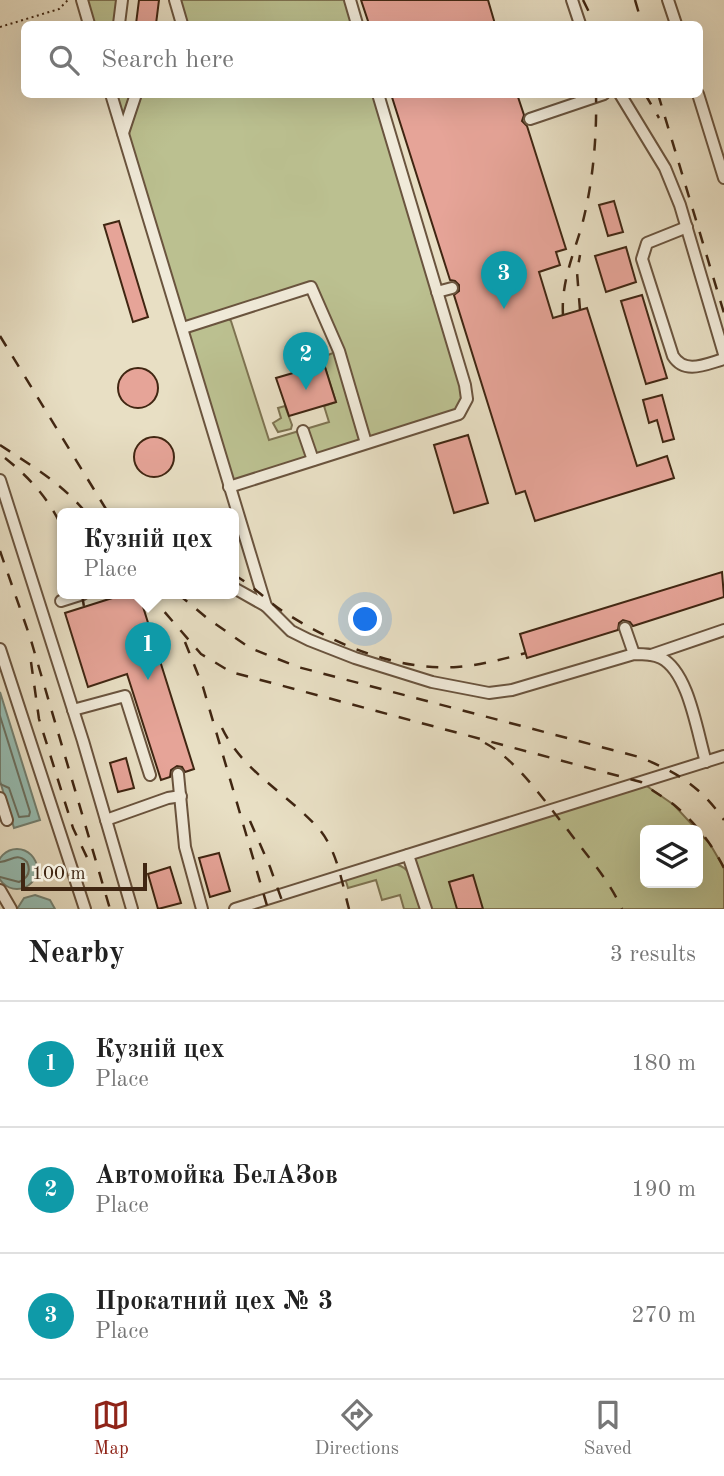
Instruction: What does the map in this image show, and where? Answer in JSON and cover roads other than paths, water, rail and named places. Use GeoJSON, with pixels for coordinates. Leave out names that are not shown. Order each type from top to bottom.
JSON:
{"type":"FeatureCollection","features":[{"type":"Feature","properties":{"kind":"lane"},"geometry":{"type":"LineString","coordinates":[[82,0],[88,21]]}},
{"type":"Feature","properties":{"kind":"lane"},"geometry":{"type":"LineString","coordinates":[[119,21],[122,0]]}},
{"type":"Feature","properties":{"kind":"lane"},"geometry":{"type":"LineString","coordinates":[[175,0],[180,21]]}},
{"type":"Feature","properties":{"kind":"lane"},"geometry":{"type":"LineString","coordinates":[[350,0],[356,21]]}},
{"type":"Feature","properties":{"kind":"lane"},"geometry":{"type":"LineString","coordinates":[[572,0],[579,21]]}},
{"type":"Feature","properties":{"kind":"lane"},"geometry":{"type":"LineString","coordinates":[[668,0],[675,21]]}},
{"type":"Feature","properties":{"kind":"lane"},"geometry":{"type":"LineString","coordinates":[[112,98],[235,508]]}},
{"type":"Feature","properties":{"kind":"lane"},"geometry":{"type":"LineString","coordinates":[[123,133],[135,98]]}},
{"type":"Feature","properties":{"kind":"lane"},"geometry":{"type":"LineString","coordinates":[[229,487],[459,414],[467,399],[379,98]]}},
{"type":"Feature","properties":{"kind":"lane"},"geometry":{"type":"LineString","coordinates":[[530,119],[592,98]]}},
{"type":"Feature","properties":{"kind":"lane"},"geometry":{"type":"LineString","coordinates":[[622,98],[665,168],[687,227],[724,354]]}},
{"type":"Feature","properties":{"kind":"lane"},"geometry":{"type":"LineString","coordinates":[[699,98],[724,178]]}},
{"type":"Feature","properties":{"kind":"lane"},"geometry":{"type":"LineString","coordinates":[[687,227],[647,243],[642,259],[677,363],[684,368],[724,359]]}},
{"type":"Feature","properties":{"kind":"lane"},"geometry":{"type":"LineString","coordinates":[[183,328],[311,287],[339,351],[366,443]]}},
{"type":"Feature","properties":{"kind":"lane"},"geometry":{"type":"LineString","coordinates":[[437,292],[452,288]]}},
{"type":"Feature","properties":{"kind":"lane"},"geometry":{"type":"LineString","coordinates":[[303,431],[313,460]]}},
{"type":"Feature","properties":{"kind":"lane"},"geometry":{"type":"LineString","coordinates":[[0,480],[73,710],[132,909]]}},
{"type":"Feature","properties":{"kind":"lane"},"geometry":{"type":"LineString","coordinates":[[239,520],[265,606]]}},
{"type":"Feature","properties":{"kind":"lane"},"geometry":{"type":"LineString","coordinates":[[239,591],[265,606],[291,631],[309,640],[355,658],[432,682],[482,692],[512,690],[634,654],[662,658],[674,667],[682,679],[706,762]]}},
{"type":"Feature","properties":{"kind":"lane"},"geometry":{"type":"LineString","coordinates":[[61,601],[67,599]]}},
{"type":"Feature","properties":{"kind":"lane"},"geometry":{"type":"LineString","coordinates":[[625,628],[634,654]]}},
{"type":"Feature","properties":{"kind":"lane"},"geometry":{"type":"LineString","coordinates":[[651,655],[724,630]]}},
{"type":"Feature","properties":{"kind":"lane"},"geometry":{"type":"LineString","coordinates":[[0,649],[85,909]]}},
{"type":"Feature","properties":{"kind":"lane"},"geometry":{"type":"LineString","coordinates":[[73,710],[125,696],[150,775]]}},
{"type":"Feature","properties":{"kind":"lane"},"geometry":{"type":"LineString","coordinates":[[235,909],[724,756]]}},
{"type":"Feature","properties":{"kind":"lane"},"geometry":{"type":"LineString","coordinates":[[178,774],[185,847],[202,909]]}},
{"type":"Feature","properties":{"kind":"lane"},"geometry":{"type":"LineString","coordinates":[[106,820],[181,796]]}},
{"type":"Feature","properties":{"kind":"lane"},"geometry":{"type":"LineString","coordinates":[[0,798],[7,820]]}},
{"type":"Feature","properties":{"kind":"lane"},"geometry":{"type":"LineString","coordinates":[[408,855],[426,909]]}},
{"type":"Feature","properties":{"kind":"lane"},"geometry":{"type":"LineString","coordinates":[[0,890],[11,909]]}},
{"type":"Feature","properties":{"kind":"water"},"geometry":{"type":"Polygon","coordinates":[[[0,692],[40,820],[14,828],[0,781],[0,692]]]}},
{"type":"Feature","properties":{"kind":"water"},"geometry":{"type":"Polygon","coordinates":[[[10,851],[24,851],[31,855],[35,862],[35,876],[31,883],[24,887],[10,887],[3,883],[-1,876],[-1,862],[3,855],[10,851]]]}},
{"type":"Feature","properties":{"kind":"water"},"geometry":{"type":"Polygon","coordinates":[[[35,895],[50,900],[55,909],[17,909],[24,898],[35,895]]]}},
{"type":"Feature","properties":{"kind":"railway"},"geometry":{"type":"LineString","coordinates":[[583,0],[594,21]]}},
{"type":"Feature","properties":{"kind":"railway"},"geometry":{"type":"LineString","coordinates":[[635,0],[641,21]]}},
{"type":"Feature","properties":{"kind":"railway"},"geometry":{"type":"LineString","coordinates":[[563,315],[566,281],[586,209],[592,176],[596,98]]}},
{"type":"Feature","properties":{"kind":"railway"},"geometry":{"type":"LineString","coordinates":[[647,98],[659,118]]}},
{"type":"Feature","properties":{"kind":"railway"},"geometry":{"type":"LineString","coordinates":[[659,98],[724,313]]}},
{"type":"Feature","properties":{"kind":"railway"},"geometry":{"type":"LineString","coordinates":[[580,255],[577,272],[580,310]]}},
{"type":"Feature","properties":{"kind":"railway"},"geometry":{"type":"LineString","coordinates":[[0,336],[105,508]]}},
{"type":"Feature","properties":{"kind":"railway"},"geometry":{"type":"LineString","coordinates":[[0,445],[35,468],[82,508]]}},
{"type":"Feature","properties":{"kind":"railway"},"geometry":{"type":"LineString","coordinates":[[5,458],[38,489],[57,518]]}},
{"type":"Feature","properties":{"kind":"railway"},"geometry":{"type":"LineString","coordinates":[[0,551],[30,637],[110,909]]}},
{"type":"Feature","properties":{"kind":"railway"},"geometry":{"type":"LineString","coordinates":[[239,578],[300,622],[343,644],[388,659],[434,667],[457,667],[526,653]]}},
{"type":"Feature","properties":{"kind":"railway"},"geometry":{"type":"LineString","coordinates":[[83,599],[84,607]]}},
{"type":"Feature","properties":{"kind":"railway"},"geometry":{"type":"LineString","coordinates":[[153,599],[201,654],[231,672],[641,782],[673,804],[695,825],[724,868]]}},
{"type":"Feature","properties":{"kind":"railway"},"geometry":{"type":"LineString","coordinates":[[184,599],[250,648],[298,667],[639,757],[687,781],[724,820]]}},
{"type":"Feature","properties":{"kind":"railway"},"geometry":{"type":"LineString","coordinates":[[185,642],[203,687],[268,909]]}},
{"type":"Feature","properties":{"kind":"railway"},"geometry":{"type":"LineString","coordinates":[[31,662],[39,719],[73,828],[92,868]]}},
{"type":"Feature","properties":{"kind":"railway"},"geometry":{"type":"LineString","coordinates":[[222,728],[253,770],[307,816],[325,837],[338,867],[349,909]]}},
{"type":"Feature","properties":{"kind":"railway"},"geometry":{"type":"LineString","coordinates":[[485,743],[508,760],[540,794],[604,877],[622,909]]}},
{"type":"Feature","properties":{"kind":"railway"},"geometry":{"type":"LineString","coordinates":[[250,821],[285,909]]}},
{"type":"Feature","properties":{"kind":"place","name":"Прокатний цех № 3"},"geometry":{"type":"Point","coordinates":[504,309]}},
{"type":"Feature","properties":{"kind":"place","name":"Автомойка БелАЗов"},"geometry":{"type":"Point","coordinates":[306,390]}},
{"type":"Feature","properties":{"kind":"place","name":"Кузній цех"},"geometry":{"type":"Point","coordinates":[148,680]}}]}
